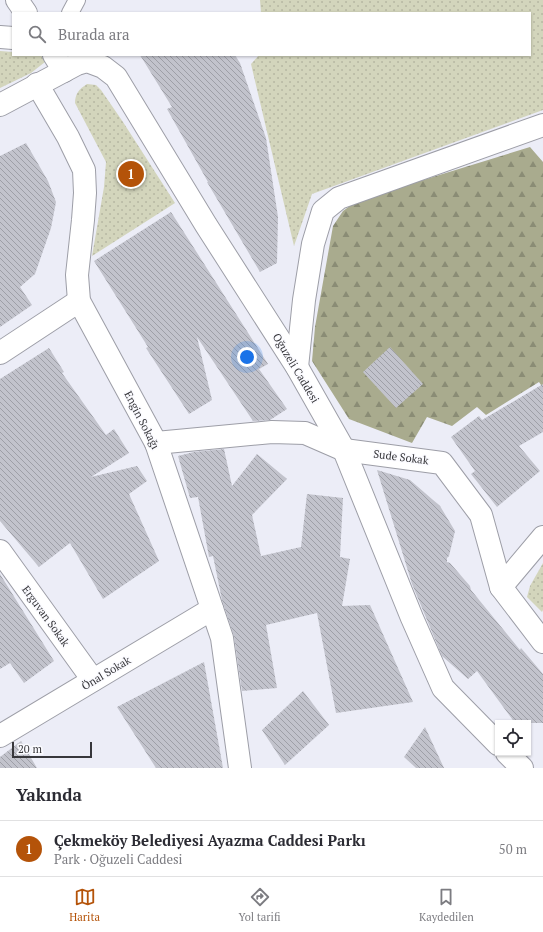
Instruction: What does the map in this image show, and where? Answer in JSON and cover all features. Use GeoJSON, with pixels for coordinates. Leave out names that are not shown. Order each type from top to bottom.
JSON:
{"type":"FeatureCollection","features":[{"type":"Feature","properties":{"kind":"street"},"geometry":{"type":"LineString","coordinates":[[0,37],[12,38]]}},
{"type":"Feature","properties":{"kind":"street","name":"Oğuzeli Caddesi"},"geometry":{"type":"LineString","coordinates":[[0,105],[38,84],[59,63],[77,64],[88,61],[103,67],[116,77],[206,225],[297,367],[344,450],[412,618],[443,688],[495,741]]}},
{"type":"Feature","properties":{"kind":"street","name":"Engin Sokağı"},"geometry":{"type":"LineString","coordinates":[[38,84],[84,170],[85,193],[77,275],[79,301],[156,443],[222,638],[234,765]]}},
{"type":"Feature","properties":{"kind":"street"},"geometry":{"type":"LineString","coordinates":[[297,367],[304,300],[313,244],[323,211],[339,198],[543,124]]}},
{"type":"Feature","properties":{"kind":"street"},"geometry":{"type":"LineString","coordinates":[[0,353],[79,301]]}},
{"type":"Feature","properties":{"kind":"street","name":"Sude Sokak"},"geometry":{"type":"LineString","coordinates":[[156,443],[272,432],[305,433],[344,450],[442,462],[481,515],[502,587],[543,642]]}},
{"type":"Feature","properties":{"kind":"street"},"geometry":{"type":"LineString","coordinates":[[502,587],[543,537]]}},
{"type":"Feature","properties":{"kind":"street","name":"Erguvan Sokak"},"geometry":{"type":"LineString","coordinates":[[3,561],[93,680]]}},
{"type":"Feature","properties":{"kind":"street","name":"Önal Sokak"},"geometry":{"type":"LineString","coordinates":[[0,736],[212,609]]}},
{"type":"Feature","properties":{"kind":"street"},"geometry":{"type":"LineString","coordinates":[[510,756],[522,768]]}},
{"type":"Feature","properties":{"kind":"lane"},"geometry":{"type":"LineString","coordinates":[[71,12],[77,0]]}},
{"type":"Feature","properties":{"kind":"green space"},"geometry":{"type":"Polygon","coordinates":[[[260,0],[543,0],[543,110],[312,194],[294,246],[251,64],[258,56],[531,56],[531,12],[261,12],[260,0]]]}},
{"type":"Feature","properties":{"kind":"green space"},"geometry":{"type":"Polygon","coordinates":[[[0,51],[12,52],[12,56],[42,56],[45,62],[31,73],[0,88],[0,51]]]}},
{"type":"Feature","properties":{"kind":"green space"},"geometry":{"type":"Polygon","coordinates":[[[87,84],[96,85],[101,90],[175,203],[92,256],[104,187],[106,162],[75,103],[78,92],[87,84]]]}},
{"type":"Feature","properties":{"kind":"green space"},"geometry":{"type":"Polygon","coordinates":[[[530,147],[543,162],[543,388],[539,382],[486,415],[477,407],[452,426],[427,417],[412,443],[349,419],[312,361],[315,327],[333,226],[343,211],[358,200],[530,147]]]}},
{"type":"Feature","properties":{"kind":"green space"},"geometry":{"type":"Polygon","coordinates":[[[543,563],[542,612],[527,597],[530,586],[543,563]]]}},
{"type":"Feature","properties":{"kind":"building"},"geometry":{"type":"Polygon","coordinates":[[[141,56],[236,56],[240,63],[266,138],[278,217],[277,263],[260,272],[207,182],[167,109],[172,107],[141,56]]]}},
{"type":"Feature","properties":{"kind":"building"},"geometry":{"type":"Polygon","coordinates":[[[26,143],[48,181],[56,202],[51,228],[35,274],[20,287],[32,305],[0,327],[0,156],[26,143]]]}},
{"type":"Feature","properties":{"kind":"building"},"geometry":{"type":"Polygon","coordinates":[[[171,212],[268,364],[259,369],[287,409],[270,420],[253,421],[197,337],[212,400],[189,414],[146,348],[148,347],[94,261],[171,212]]]}},
{"type":"Feature","properties":{"kind":"building"},"geometry":{"type":"Polygon","coordinates":[[[390,347],[423,384],[396,408],[363,372],[390,347]]]}},
{"type":"Feature","properties":{"kind":"building"},"geometry":{"type":"Polygon","coordinates":[[[49,348],[64,372],[62,373],[106,435],[114,429],[129,453],[91,477],[137,466],[147,481],[129,494],[159,561],[103,599],[70,543],[39,567],[0,521],[0,379],[49,348]]]}},
{"type":"Feature","properties":{"kind":"building"},"geometry":{"type":"Polygon","coordinates":[[[543,384],[543,432],[519,446],[540,471],[497,507],[471,474],[475,471],[451,437],[479,416],[482,420],[543,384]]]}},
{"type":"Feature","properties":{"kind":"building"},"geometry":{"type":"Polygon","coordinates":[[[224,449],[232,486],[257,454],[287,479],[252,515],[261,556],[301,547],[307,494],[343,498],[340,557],[350,559],[342,606],[370,605],[413,702],[336,713],[317,613],[266,625],[277,688],[242,691],[234,636],[222,600],[213,556],[209,557],[198,497],[190,498],[178,456],[194,452],[224,449]]]}},
{"type":"Feature","properties":{"kind":"building"},"geometry":{"type":"Polygon","coordinates":[[[377,470],[410,480],[440,506],[455,531],[447,562],[450,563],[470,586],[471,590],[520,650],[521,648],[543,674],[543,723],[531,723],[531,720],[513,720],[477,671],[468,679],[442,656],[412,584],[377,470]]]}},
{"type":"Feature","properties":{"kind":"building"},"geometry":{"type":"Polygon","coordinates":[[[0,574],[54,661],[24,683],[10,663],[0,669],[0,574]]]}},
{"type":"Feature","properties":{"kind":"building"},"geometry":{"type":"Polygon","coordinates":[[[204,662],[223,768],[156,768],[117,707],[204,662]]]}},
{"type":"Feature","properties":{"kind":"building"},"geometry":{"type":"Polygon","coordinates":[[[303,691],[329,725],[285,765],[262,730],[303,691]]]}},
{"type":"Feature","properties":{"kind":"building"},"geometry":{"type":"Polygon","coordinates":[[[425,727],[444,768],[416,768],[404,757],[425,727]]]}},
{"type":"Feature","properties":{"kind":"building"},"geometry":{"type":"Polygon","coordinates":[[[21,741],[37,768],[0,768],[0,757],[21,741]]]}},
{"type":"Feature","properties":{"kind":"place","name":"Çekmeköy Belediyesi Ayazma Caddesi Parkı"},"geometry":{"type":"Point","coordinates":[131,174]}}]}
